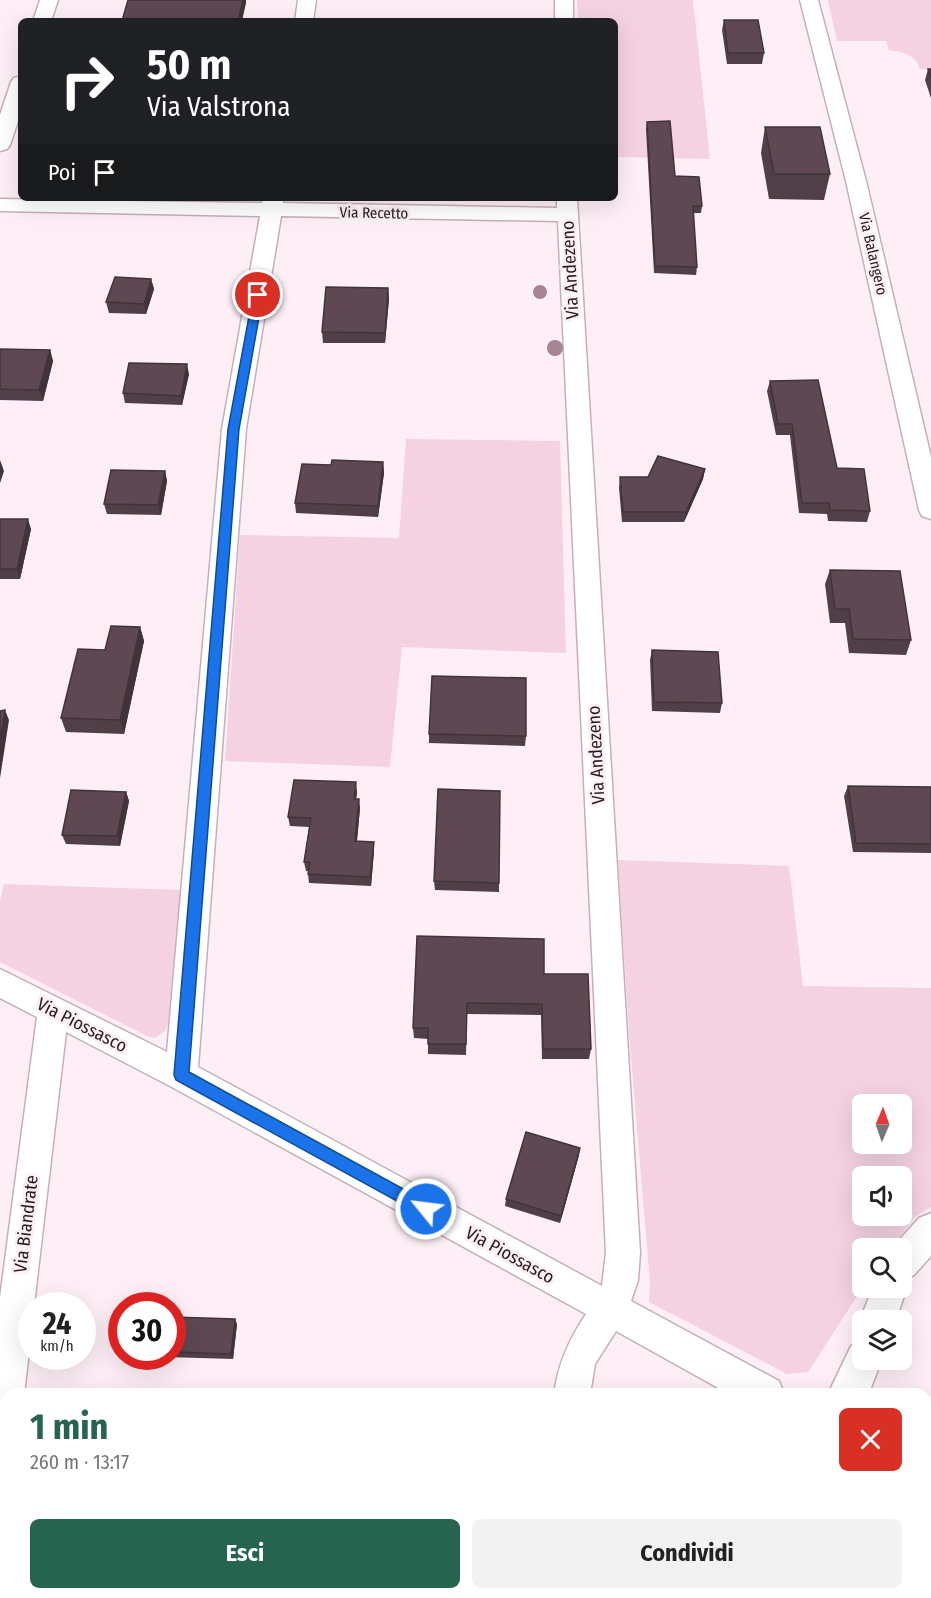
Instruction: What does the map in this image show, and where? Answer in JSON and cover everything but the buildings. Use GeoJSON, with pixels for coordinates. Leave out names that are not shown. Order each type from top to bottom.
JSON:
{"type":"FeatureCollection","features":[{"type":"Feature","properties":{"kind":"street"},"geometry":{"type":"LineString","coordinates":[[43,18],[49,0]]}},
{"type":"Feature","properties":{"kind":"street"},"geometry":{"type":"LineString","coordinates":[[304,18],[307,0]]}},
{"type":"Feature","properties":{"kind":"street"},"geometry":{"type":"LineString","coordinates":[[564,0],[564,18]]}},
{"type":"Feature","properties":{"kind":"street","name":"Via Balangero"},"geometry":{"type":"LineString","coordinates":[[809,0],[859,193],[931,510]]}},
{"type":"Feature","properties":{"kind":"street"},"geometry":{"type":"LineString","coordinates":[[0,145],[18,91]]}},
{"type":"Feature","properties":{"kind":"street","name":"Via Recetto"},"geometry":{"type":"LineString","coordinates":[[0,205],[567,207]]}},
{"type":"Feature","properties":{"kind":"street"},"geometry":{"type":"LineString","coordinates":[[181,1075],[234,429],[255,316],[272,205]]}},
{"type":"Feature","properties":{"kind":"street","name":"Via Andezeno"},"geometry":{"type":"LineString","coordinates":[[567,207],[622,1237],[620,1285],[609,1309],[591,1335],[578,1360],[573,1388]]}},
{"type":"Feature","properties":{"kind":"street","name":"Via Piossasco"},"geometry":{"type":"LineString","coordinates":[[0,982],[181,1075],[755,1388]]}},
{"type":"Feature","properties":{"kind":"street","name":"Via Biandrate"},"geometry":{"type":"LineString","coordinates":[[6,1388],[53,1010]]}},
{"type":"Feature","properties":{"kind":"street"},"geometry":{"type":"LineString","coordinates":[[912,1252],[931,1230]]}},
{"type":"Feature","properties":{"kind":"street"},"geometry":{"type":"LineString","coordinates":[[850,1388],[860,1370]]}},
{"type":"Feature","properties":{"kind":"shaded area"},"geometry":{"type":"Polygon","coordinates":[[[577,0],[693,0],[710,159],[618,157],[618,18],[578,18],[577,0]]]}},
{"type":"Feature","properties":{"kind":"shaded area"},"geometry":{"type":"Polygon","coordinates":[[[828,0],[931,0],[931,69],[920,69],[912,57],[889,50],[886,41],[837,41],[828,0]]]}},
{"type":"Feature","properties":{"kind":"shaded area"},"geometry":{"type":"Polygon","coordinates":[[[406,439],[560,441],[566,653],[402,647],[390,767],[225,761],[240,535],[399,538],[406,439]]]}},
{"type":"Feature","properties":{"kind":"shaded area"},"geometry":{"type":"Polygon","coordinates":[[[618,860],[789,866],[803,986],[931,988],[931,1207],[912,1221],[912,1166],[852,1166],[852,1226],[908,1226],[899,1238],[852,1238],[852,1298],[856,1298],[808,1372],[787,1374],[649,1302],[650,1282],[629,1033],[618,860]]]}},
{"type":"Feature","properties":{"kind":"shaded area"},"geometry":{"type":"Polygon","coordinates":[[[4,884],[181,890],[168,1024],[165,1031],[155,1038],[149,1037],[0,962],[0,902],[4,884]]]}},
{"type":"Feature","properties":{"kind":"route"},"geometry":{"type":"LineString","coordinates":[[258,295],[234,429],[181,1075],[426,1209]]}}]}
